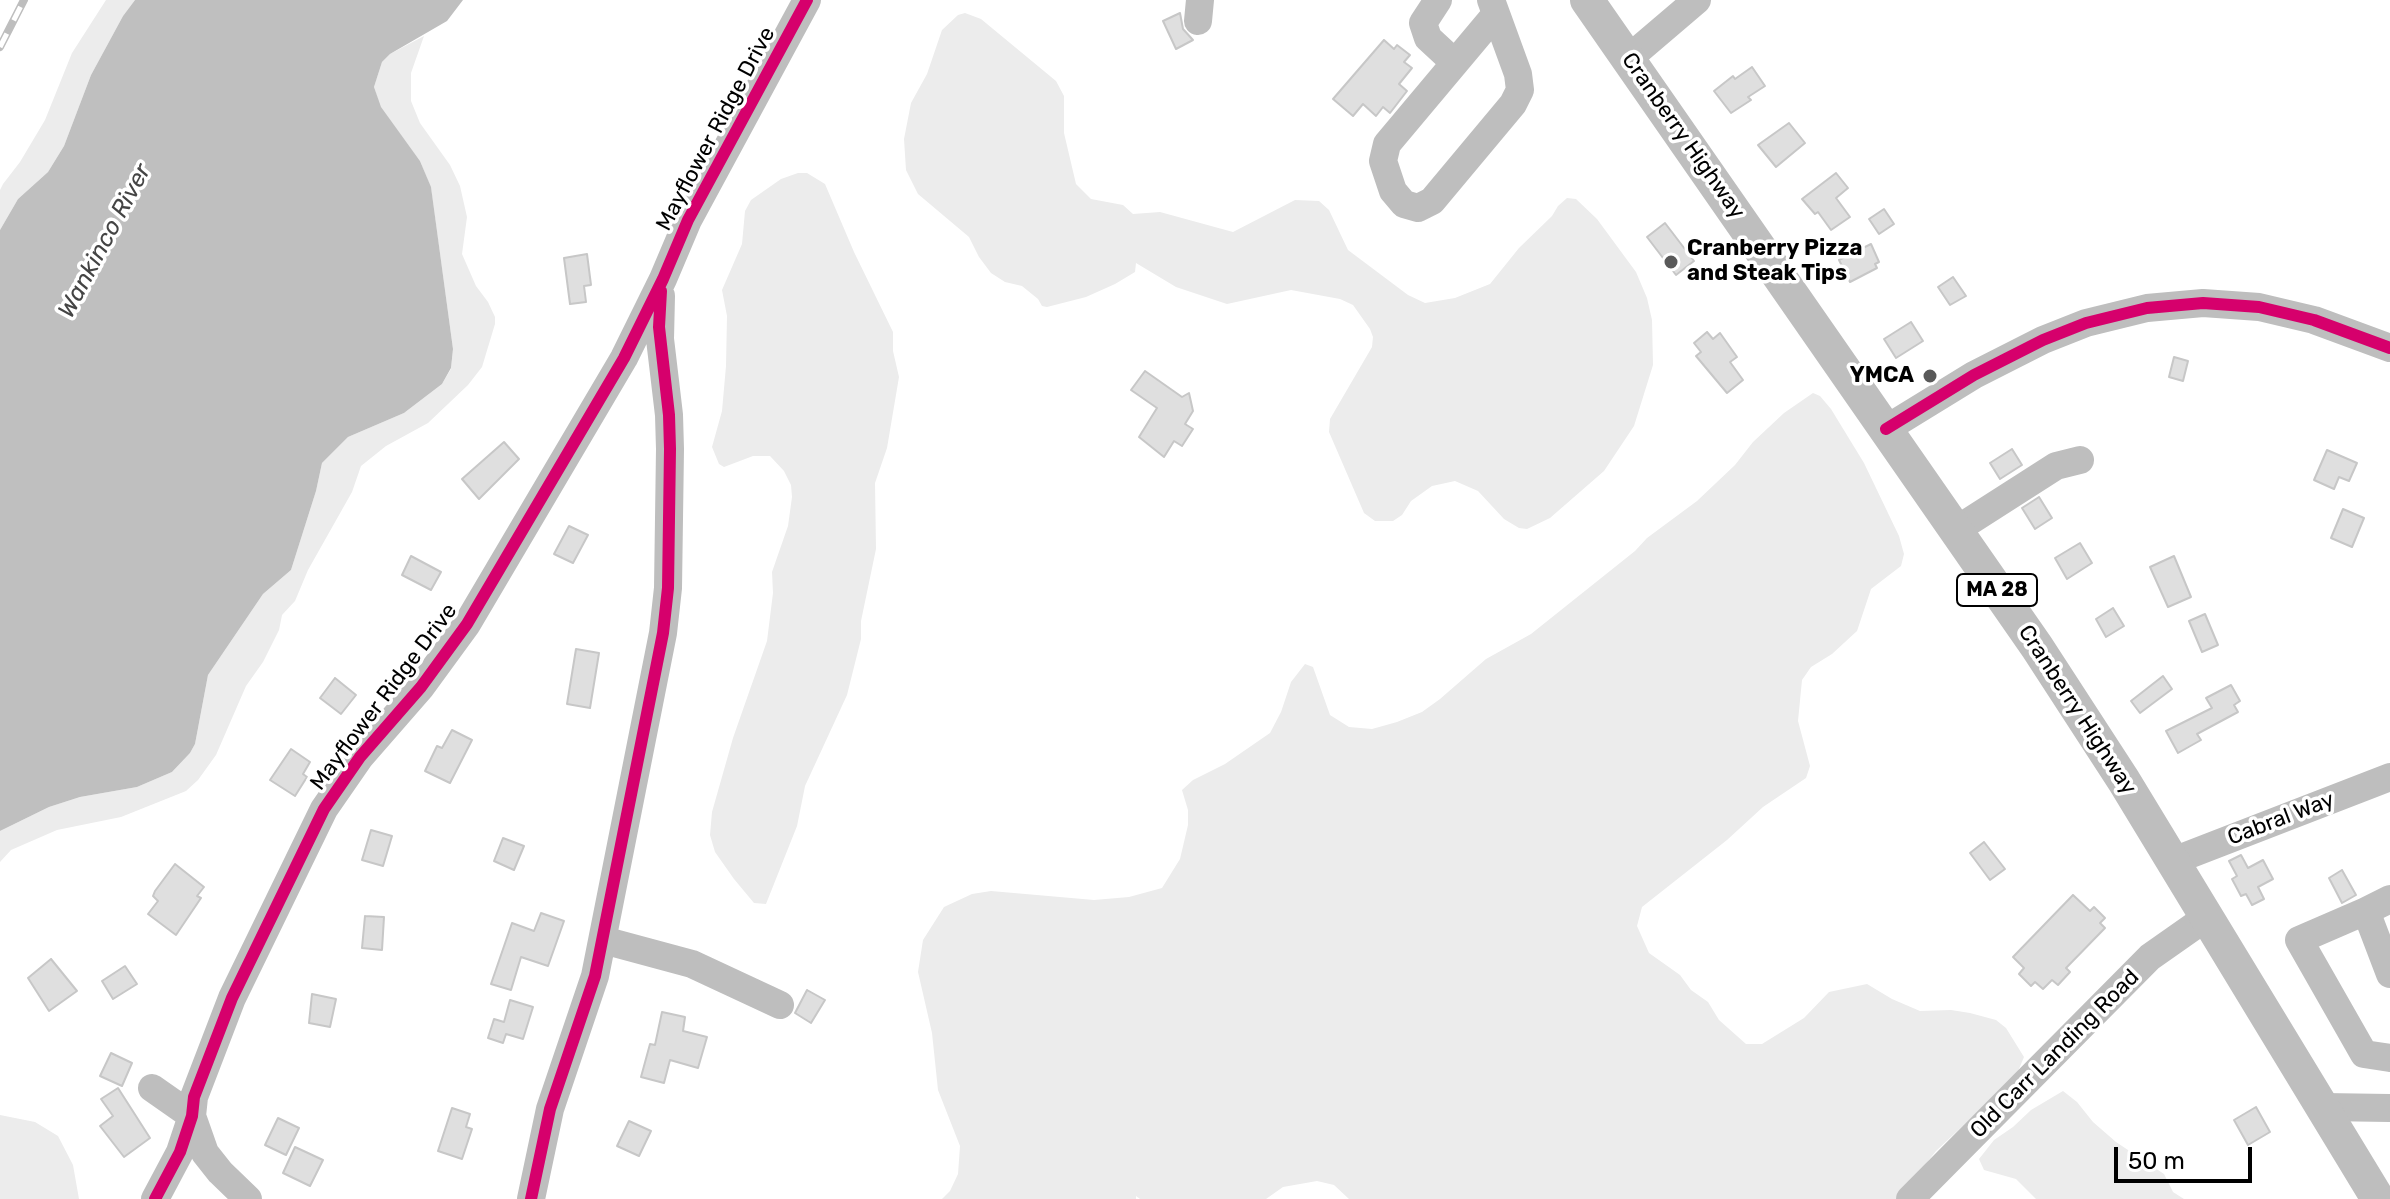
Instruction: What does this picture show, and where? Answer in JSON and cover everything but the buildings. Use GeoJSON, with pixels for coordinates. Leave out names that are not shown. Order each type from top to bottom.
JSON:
{"type":"FeatureCollection","features":[{"type":"Feature","properties":{"kind":"main road","name":"Cranberry Highway"},"geometry":{"type":"LineString","coordinates":[[1587,0],[2037,647],[2173,861],[2378,1199]]}},
{"type":"Feature","properties":{"kind":"street","name":"Mayflower Ridge Drive"},"geometry":{"type":"LineString","coordinates":[[155,1199],[173,1170],[192,1116],[194,1097],[232,998],[324,809],[360,757],[421,687],[467,624],[624,358],[688,220],[807,0]]}},
{"type":"Feature","properties":{"kind":"street"},"geometry":{"type":"LineString","coordinates":[[1438,0],[1423,23],[1428,38],[1455,63]]}},
{"type":"Feature","properties":{"kind":"street"},"geometry":{"type":"LineString","coordinates":[[1629,58],[1697,0]]}},
{"type":"Feature","properties":{"kind":"street"},"geometry":{"type":"LineString","coordinates":[[1494,7],[1518,74],[1520,90],[1513,104],[1432,201],[1418,208],[1404,204],[1393,191],[1383,161],[1387,144],[1455,63],[1494,7]]}},
{"type":"Feature","properties":{"kind":"street","name":"Mayflower Ridge Drive"},"geometry":{"type":"LineString","coordinates":[[531,1199],[550,1109],[588,999],[603,940],[663,633],[668,588],[669,415],[659,327],[663,279]]}},
{"type":"Feature","properties":{"kind":"street"},"geometry":{"type":"LineString","coordinates":[[1886,429],[1974,375],[2043,340],[2086,323],[2147,308],[2203,303],[2268,309],[2332,325],[2390,348]]}},
{"type":"Feature","properties":{"kind":"street"},"geometry":{"type":"LineString","coordinates":[[1956,530],[2056,466],[2080,460]]}},
{"type":"Feature","properties":{"kind":"street","name":"Cabral Way"},"geometry":{"type":"LineString","coordinates":[[2173,861],[2390,777]]}},
{"type":"Feature","properties":{"kind":"street"},"geometry":{"type":"LineString","coordinates":[[2390,974],[2378,905],[2299,940],[2364,1054],[2390,1058]]}},
{"type":"Feature","properties":{"kind":"street","name":"Old Carr Landing Road"},"geometry":{"type":"LineString","coordinates":[[1910,1199],[2150,957],[2207,917]]}},
{"type":"Feature","properties":{"kind":"street"},"geometry":{"type":"LineString","coordinates":[[603,940],[692,964],[780,1005]]}},
{"type":"Feature","properties":{"kind":"street"},"geometry":{"type":"LineString","coordinates":[[152,1088],[192,1116],[205,1153],[248,1199]]}},
{"type":"Feature","properties":{"kind":"street"},"geometry":{"type":"LineString","coordinates":[[2323,1107],[2390,1108]]}},
{"type":"Feature","properties":{"kind":"shaded area"},"geometry":{"type":"Polygon","coordinates":[[[106,0],[135,0],[91,75],[64,146],[48,172],[18,199],[0,230],[0,190],[45,120],[72,53],[106,0]]]}},
{"type":"Feature","properties":{"kind":"shaded area"},"geometry":{"type":"Polygon","coordinates":[[[965,13],[981,19],[1056,81],[1064,96],[1064,133],[1076,184],[1091,199],[1123,205],[1133,214],[1160,212],[1233,232],[1295,200],[1319,201],[1329,210],[1348,250],[1408,295],[1425,303],[1455,298],[1490,284],[1558,206],[1567,198],[1576,199],[1597,219],[1636,272],[1647,298],[1652,320],[1653,365],[1634,426],[1604,471],[1550,518],[1527,529],[1504,519],[1478,491],[1455,481],[1432,486],[1411,501],[1402,515],[1393,521],[1375,521],[1364,513],[1329,432],[1330,419],[1372,347],[1370,329],[1353,305],[1340,299],[1291,290],[1227,304],[1176,287],[1136,263],[1135,272],[1115,284],[1086,297],[1042,306],[1022,286],[1005,282],[991,273],[969,237],[918,194],[906,170],[904,139],[911,103],[927,74],[942,30],[958,15],[965,13]]]}},
{"type":"Feature","properties":{"kind":"shaded area"},"geometry":{"type":"Polygon","coordinates":[[[424,36],[411,73],[411,101],[420,123],[450,165],[460,186],[467,217],[462,254],[476,286],[495,317],[482,367],[468,385],[428,423],[386,446],[361,466],[352,492],[308,570],[295,601],[282,615],[279,630],[263,662],[246,686],[216,755],[198,780],[186,791],[121,817],[57,830],[11,850],[0,862],[0,831],[49,807],[80,797],[137,787],[172,772],[190,753],[195,744],[208,675],[263,594],[291,570],[322,463],[348,437],[404,413],[442,384],[451,369],[453,349],[431,188],[420,161],[380,107],[374,87],[382,62],[390,54],[424,36]]]}},
{"type":"Feature","properties":{"kind":"shaded area"},"geometry":{"type":"Polygon","coordinates":[[[807,173],[825,184],[893,332],[893,351],[899,377],[887,448],[875,483],[876,549],[861,621],[861,639],[847,695],[805,786],[797,826],[766,904],[754,903],[734,879],[715,852],[710,835],[712,812],[733,738],[767,641],[773,593],[772,572],[788,526],[791,485],[784,471],[770,456],[753,456],[724,467],[719,464],[712,447],[722,411],[726,366],[727,316],[722,290],[742,244],[745,211],[751,200],[781,179],[807,173]]]}},
{"type":"Feature","properties":{"kind":"shaded area"},"geometry":{"type":"Polygon","coordinates":[[[1813,393],[1820,396],[1831,409],[1864,463],[1899,536],[1904,554],[1901,566],[1871,589],[1857,631],[1832,654],[1811,667],[1802,680],[1798,721],[1810,766],[1806,778],[1763,807],[1727,840],[1642,907],[1637,926],[1649,953],[1680,975],[1691,990],[1708,1002],[1719,1020],[1746,1044],[1762,1044],[1804,1018],[1829,992],[1867,984],[1920,1011],[1970,1013],[1996,1020],[2006,1028],[2024,1057],[2016,1076],[1936,1151],[1901,1195],[1896,1199],[1349,1199],[1334,1185],[1317,1181],[1283,1187],[1266,1199],[1140,1199],[1136,1196],[1136,1199],[942,1199],[950,1191],[958,1174],[960,1146],[938,1090],[932,1033],[918,972],[923,940],[944,907],[972,894],[991,891],[1094,900],[1129,897],[1162,888],[1180,859],[1188,825],[1188,810],[1182,790],[1193,780],[1225,764],[1270,733],[1291,682],[1305,664],[1313,667],[1330,715],[1349,727],[1372,729],[1422,712],[1486,659],[1531,634],[1697,501],[1784,413],[1813,393]]]}},
{"type":"Feature","properties":{"kind":"shaded area"},"geometry":{"type":"Polygon","coordinates":[[[2063,1091],[2116,1142],[2164,1174],[2173,1192],[2184,1199],[2036,1199],[2016,1179],[1984,1170],[1979,1159],[1994,1140],[2031,1110],[2063,1091]]]}},
{"type":"Feature","properties":{"kind":"shaded area"},"geometry":{"type":"Polygon","coordinates":[[[0,1115],[35,1122],[58,1136],[73,1165],[79,1199],[0,1199],[0,1115]]]}},
{"type":"Feature","properties":{"kind":"water","name":"Wankinco River"},"geometry":{"type":"Polygon","coordinates":[[[135,0],[463,0],[447,21],[390,54],[382,62],[374,87],[381,107],[420,161],[431,187],[453,349],[451,368],[442,384],[404,413],[348,437],[322,463],[291,570],[263,594],[208,675],[195,744],[172,772],[137,787],[80,797],[49,807],[0,831],[0,230],[18,199],[48,172],[64,146],[91,75],[135,0]]]}},
{"type":"Feature","properties":{"kind":"railway"},"geometry":{"type":"LineString","coordinates":[[0,47],[24,0]]}},
{"type":"Feature","properties":{"kind":"cycle path"},"geometry":{"type":"LineString","coordinates":[[155,1199],[180,1152],[192,1116],[194,1097],[232,998],[324,809],[360,757],[421,687],[467,624],[624,358],[688,220],[807,0]]}},
{"type":"Feature","properties":{"kind":"cycle path"},"geometry":{"type":"LineString","coordinates":[[531,1199],[550,1109],[595,976],[663,633],[668,588],[670,449],[659,327],[661,291]]}},
{"type":"Feature","properties":{"kind":"cycle path"},"geometry":{"type":"LineString","coordinates":[[1886,429],[1974,375],[2043,340],[2086,323],[2147,308],[2203,303],[2259,307],[2314,320],[2390,348]]}},
{"type":"Feature","properties":{"kind":"place","name":"Cranberry Pizza and Steak Tips"},"geometry":{"type":"Point","coordinates":[1671,262]}},
{"type":"Feature","properties":{"kind":"place","name":"YMCA"},"geometry":{"type":"Point","coordinates":[1930,376]}}]}
